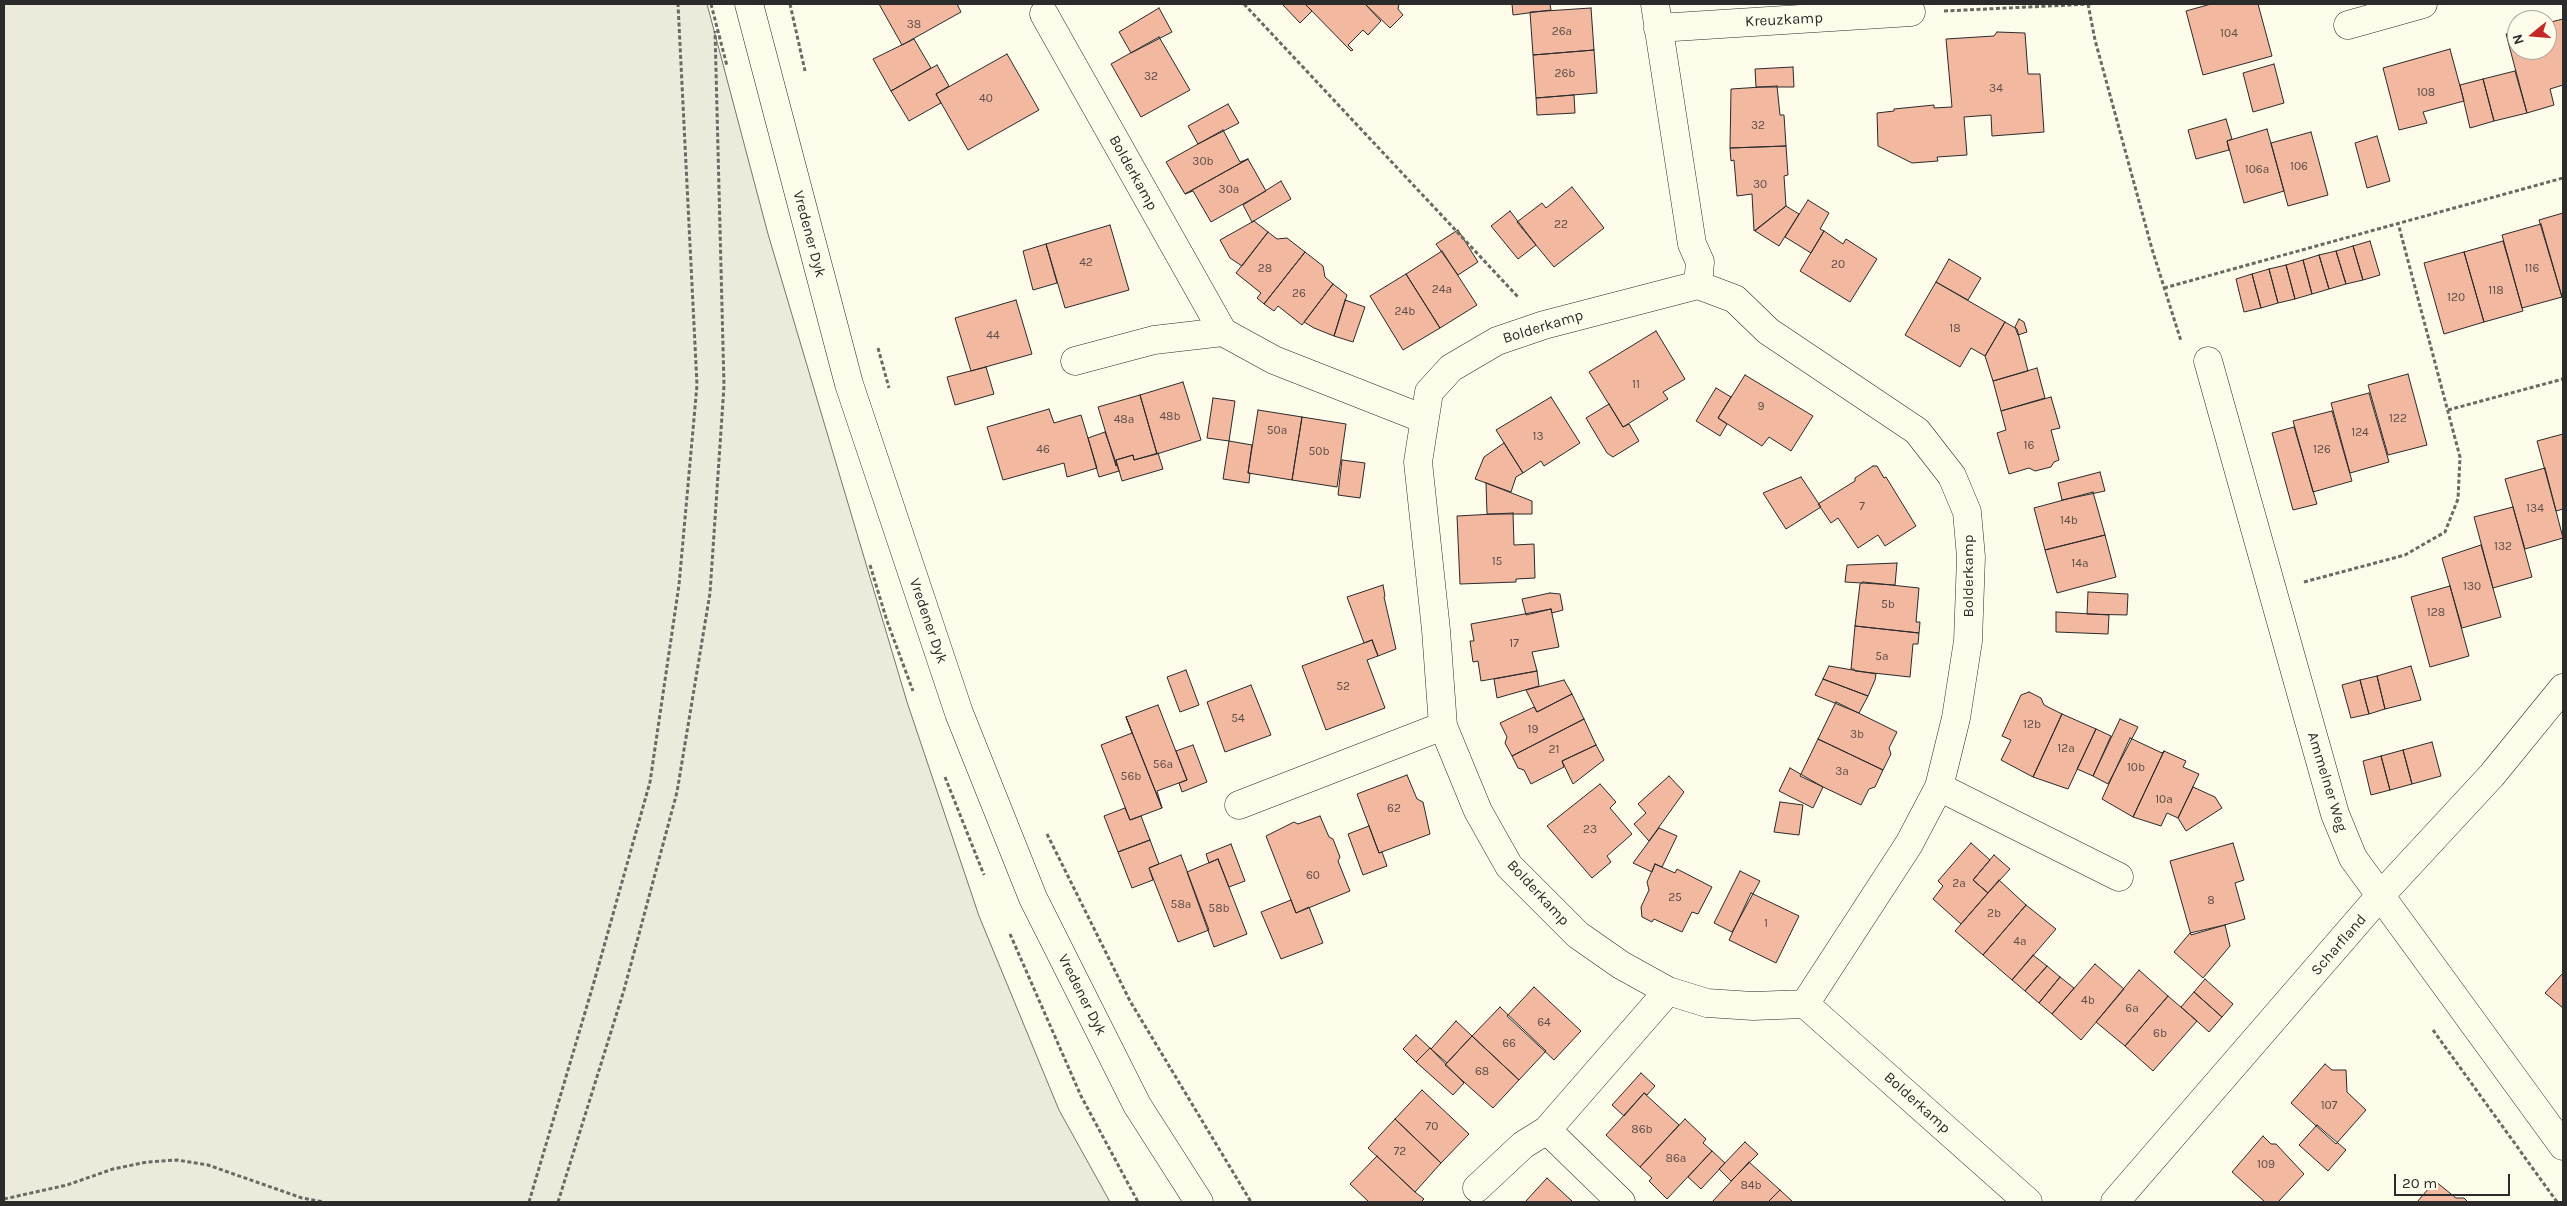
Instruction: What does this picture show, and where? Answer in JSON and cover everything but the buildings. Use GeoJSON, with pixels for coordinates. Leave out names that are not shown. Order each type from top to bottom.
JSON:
{"type":"FeatureCollection","features":[{"type":"Feature","properties":{"kind":"street","name":"Vredener Dyk"},"geometry":{"type":"LineString","coordinates":[[749,4],[849,384],[959,713],[1033,898],[1137,1104],[1199,1202]]}},
{"type":"Feature","properties":{"kind":"street"},"geometry":{"type":"LineString","coordinates":[[2348,25],[2423,4]]}},
{"type":"Feature","properties":{"kind":"street","name":"Kreuzkamp"},"geometry":{"type":"LineString","coordinates":[[1698,284],[1700,262],[1692,244],[1656,16],[1911,12]]}},
{"type":"Feature","properties":{"kind":"street","name":"Bolderkamp"},"geometry":{"type":"LineString","coordinates":[[1044,14],[1223,332]]}},
{"type":"Feature","properties":{"kind":"street","name":"Bolderkamp"},"geometry":{"type":"LineString","coordinates":[[1805,1004],[1909,844],[1939,787],[1956,718],[1968,641],[1972,556],[1967,512],[1952,476],[1917,431],[1768,330],[1734,299],[1698,284],[1544,325],[1497,341],[1451,368],[1429,392],[1418,462],[1436,630],[1443,726],[1478,811],[1509,866],[1578,935],[1621,966],[1668,991],[1707,1002],[1753,1006],[1805,1004],[2028,1202]]}},
{"type":"Feature","properties":{"kind":"street"},"geometry":{"type":"LineString","coordinates":[[1075,361],[1154,340],[1223,332],[1274,360],[1424,419]]}},
{"type":"Feature","properties":{"kind":"street","name":"Ammelner Weg"},"geometry":{"type":"LineString","coordinates":[[2208,361],[2270,591],[2335,814],[2353,858],[2379,897],[2563,1146]]}},
{"type":"Feature","properties":{"kind":"street","name":"Scharfland"},"geometry":{"type":"LineString","coordinates":[[2115,1202],[2379,897],[2492,775],[2563,688]]}},
{"type":"Feature","properties":{"kind":"street"},"geometry":{"type":"LineString","coordinates":[[1239,805],[1443,726]]}},
{"type":"Feature","properties":{"kind":"street"},"geometry":{"type":"LineString","coordinates":[[1939,787],[2119,877]]}},
{"type":"Feature","properties":{"kind":"street"},"geometry":{"type":"LineString","coordinates":[[1477,1188],[1524,1145],[1547,1130],[1668,991]]}},
{"type":"Feature","properties":{"kind":"street"},"geometry":{"type":"LineString","coordinates":[[1547,1130],[1621,1202]]}},
{"type":"Feature","properties":{"kind":"path"},"geometry":{"type":"LineString","coordinates":[[529,1202],[594,982],[650,782],[679,585],[697,385],[678,4]]}},
{"type":"Feature","properties":{"kind":"path"},"geometry":{"type":"LineString","coordinates":[[790,4],[807,80]]}},
{"type":"Feature","properties":{"kind":"path"},"geometry":{"type":"LineString","coordinates":[[1244,4],[1544,325]]}},
{"type":"Feature","properties":{"kind":"path"},"geometry":{"type":"LineString","coordinates":[[1911,12],[2089,4],[2095,40],[2180,340],[2208,361]]}},
{"type":"Feature","properties":{"kind":"path"},"geometry":{"type":"LineString","coordinates":[[558,1202],[624,990],[677,792],[710,593],[724,386],[715,25]]}},
{"type":"Feature","properties":{"kind":"path"},"geometry":{"type":"LineString","coordinates":[[2164,288],[2563,178]]}},
{"type":"Feature","properties":{"kind":"path"},"geometry":{"type":"LineString","coordinates":[[2270,591],[2406,555],[2444,532],[2458,500],[2460,457],[2398,223]]}},
{"type":"Feature","properties":{"kind":"path"},"geometry":{"type":"LineString","coordinates":[[877,346],[891,394]]}},
{"type":"Feature","properties":{"kind":"path"},"geometry":{"type":"LineString","coordinates":[[2448,410],[2563,379]]}},
{"type":"Feature","properties":{"kind":"path"},"geometry":{"type":"LineString","coordinates":[[1044,827],[1130,1001],[1250,1202]]}},
{"type":"Feature","properties":{"kind":"path"},"geometry":{"type":"LineString","coordinates":[[4,1199],[67,1185],[113,1169],[147,1162],[177,1160],[208,1165],[302,1198],[324,1202]]}},
{"type":"Feature","properties":{"kind":"shaded area"},"geometry":{"type":"Polygon","coordinates":[[[4,4],[707,4],[768,234],[907,702],[979,916],[1059,1110],[1110,1202],[4,1202],[4,4]]]}}]}
